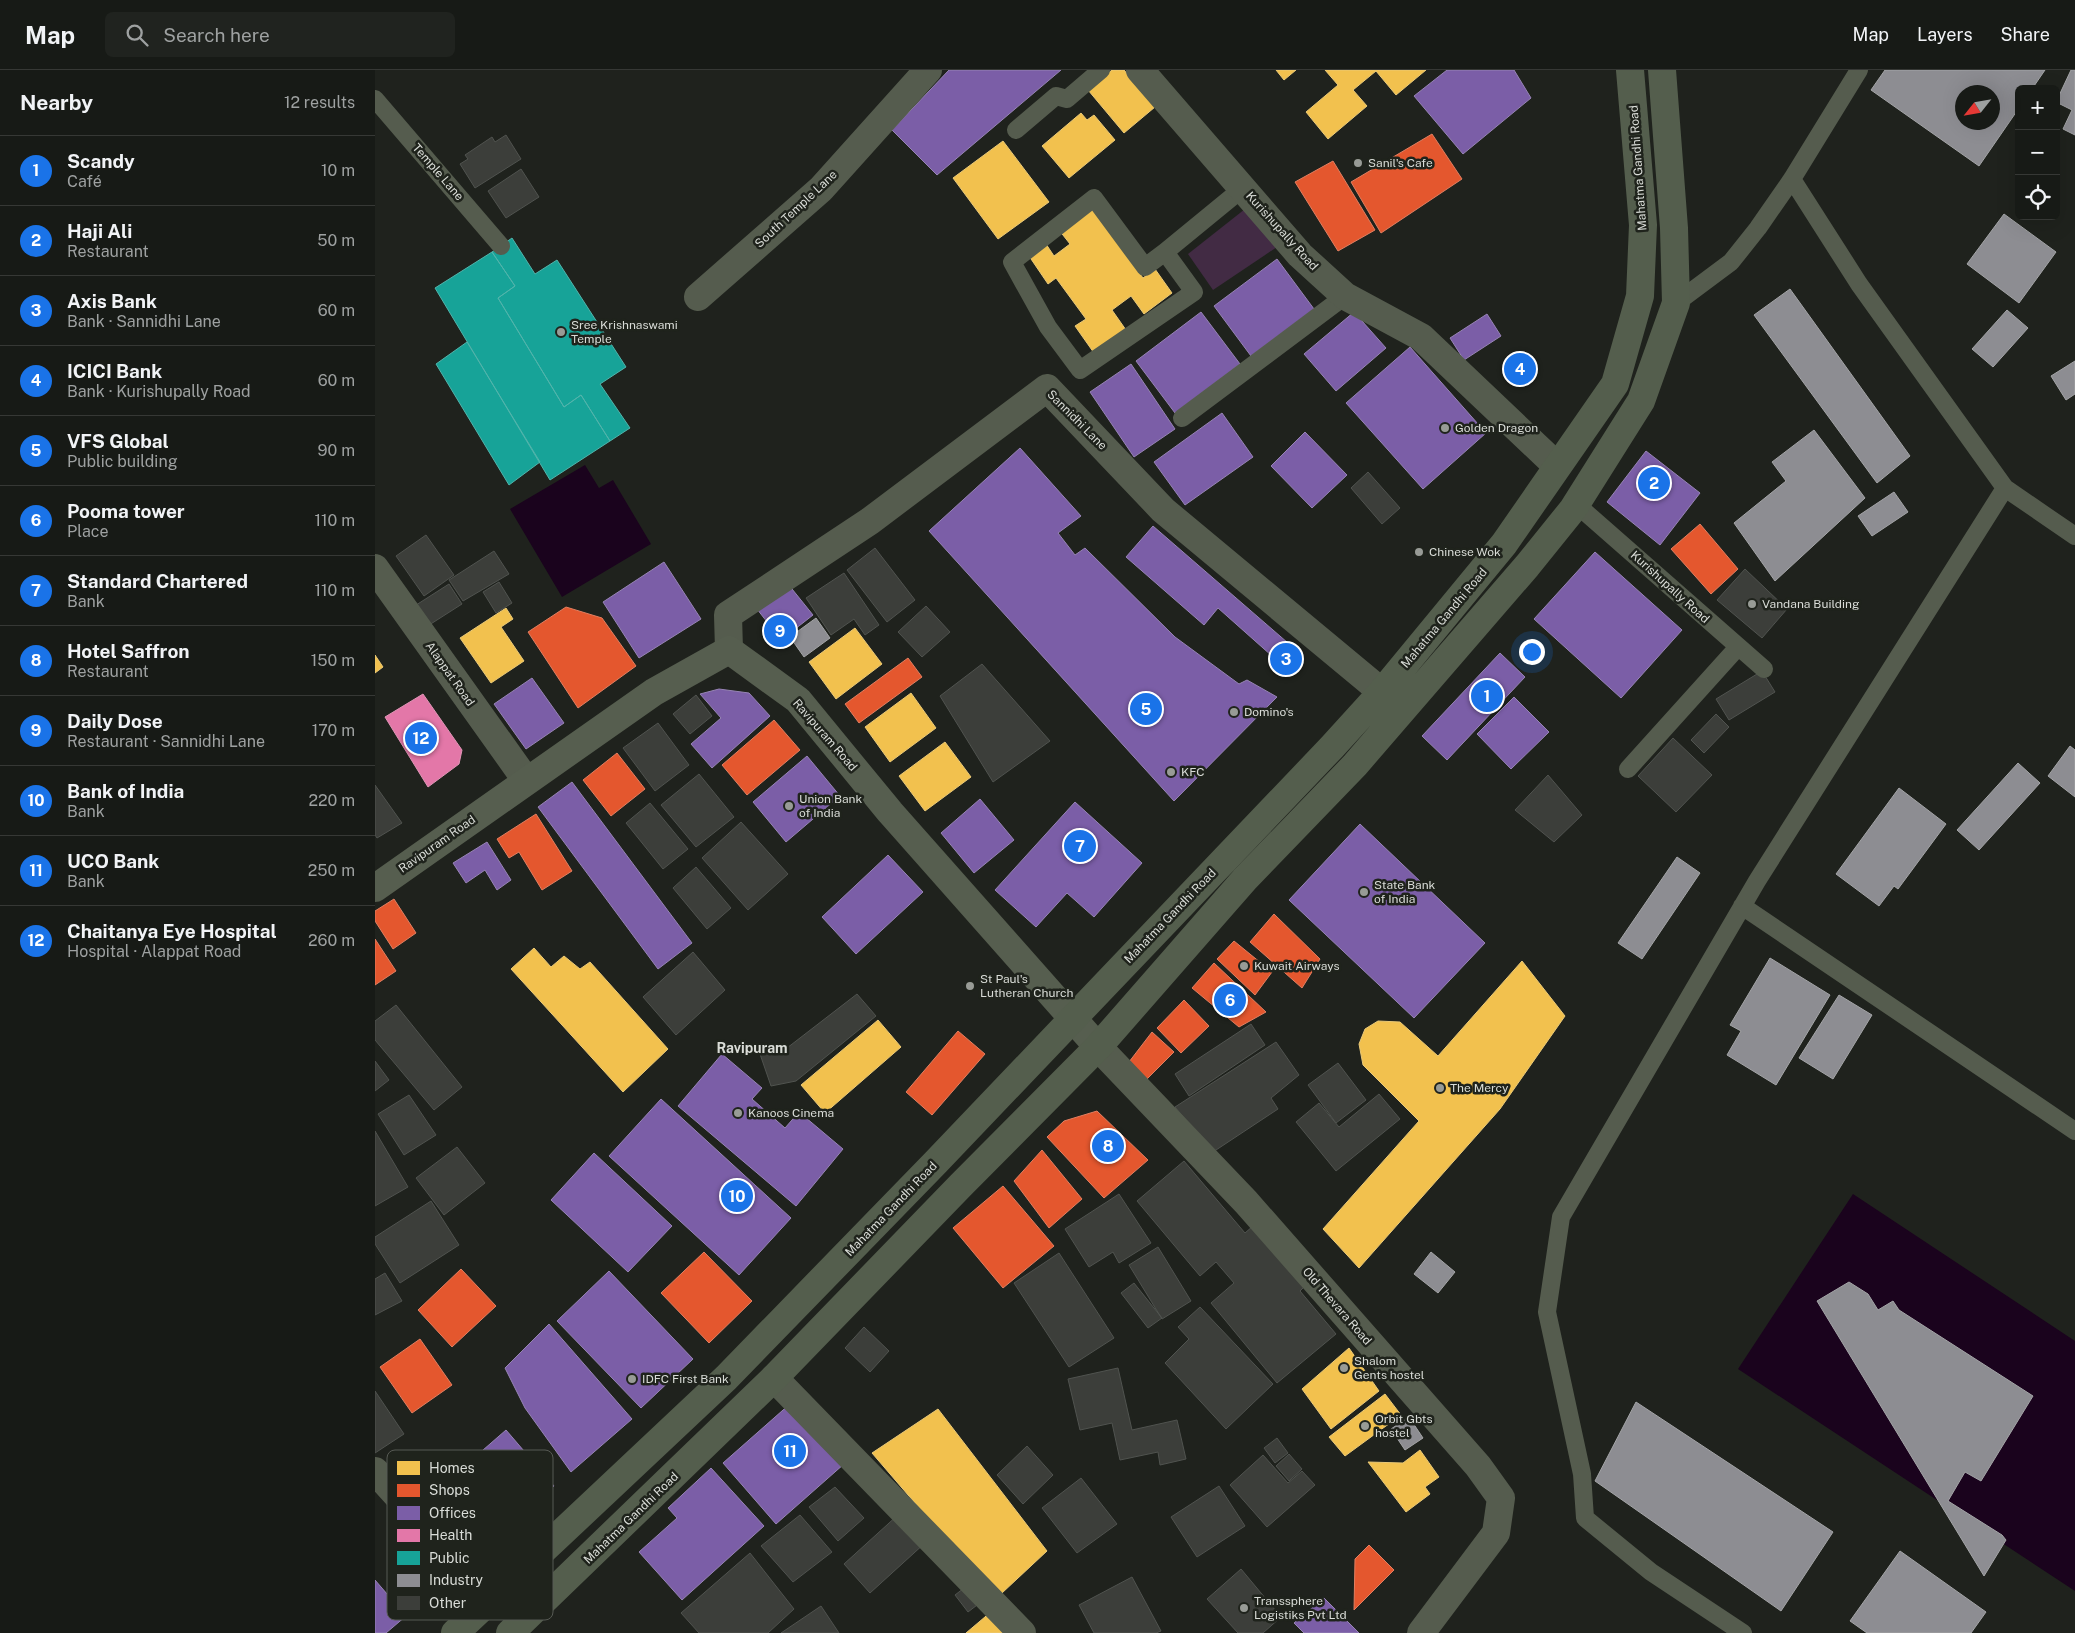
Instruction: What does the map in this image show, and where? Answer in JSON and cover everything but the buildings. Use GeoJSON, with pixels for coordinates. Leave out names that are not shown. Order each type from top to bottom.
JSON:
{"type":"FeatureCollection","features":[{"type":"Feature","properties":{"kind":"main road","name":"Mahatma Gandhi Road"},"geometry":{"type":"LineString","coordinates":[[553,1542],[726,1378],[936,1162],[1071,1018],[1332,747],[1382,692],[1504,544],[1615,384],[1641,296],[1643,225],[1630,70]]}},
{"type":"Feature","properties":{"kind":"main road","name":"Mahatma Gandhi Road"},"geometry":{"type":"LineString","coordinates":[[553,1592],[775,1378],[961,1185],[1098,1047],[1245,879],[1355,765],[1527,566],[1577,504],[1641,401],[1676,303],[1674,228],[1662,70]]}},
{"type":"Feature","properties":{"kind":"main road"},"geometry":{"type":"LineString","coordinates":[[1641,296],[1676,303]]}},
{"type":"Feature","properties":{"kind":"main road","name":"Ravipuram Road"},"geometry":{"type":"LineString","coordinates":[[375,888],[526,780],[654,692],[729,650],[798,700],[890,812],[1098,1047]]}},
{"type":"Feature","properties":{"kind":"main road","name":"Mahatma Gandhi Road"},"geometry":{"type":"LineString","coordinates":[[455,1633],[470,1620]]}},
{"type":"Feature","properties":{"kind":"main road","name":"Mahatma Gandhi Road"},"geometry":{"type":"LineString","coordinates":[[510,1633],[524,1620]]}},
{"type":"Feature","properties":{"kind":"street","name":"South Temple Lane"},"geometry":{"type":"LineString","coordinates":[[698,297],[821,189],[928,70]]}},
{"type":"Feature","properties":{"kind":"street","name":"Kurishupally Road"},"geometry":{"type":"LineString","coordinates":[[1140,70],[1300,255],[1345,296],[1421,337],[1557,466]]}},
{"type":"Feature","properties":{"kind":"street","name":"Sannidhi Lane"},"geometry":{"type":"LineString","coordinates":[[729,650],[728,615],[870,521],[1047,388],[1163,510],[1382,692]]}},
{"type":"Feature","properties":{"kind":"street","name":"Alappat Road"},"geometry":{"type":"LineString","coordinates":[[375,568],[526,780]]}},
{"type":"Feature","properties":{"kind":"street","name":"Old Thevara Road"},"geometry":{"type":"LineString","coordinates":[[1098,1047],[1246,1202],[1471,1459],[1501,1498],[1496,1533],[1421,1633]]}},
{"type":"Feature","properties":{"kind":"street"},"geometry":{"type":"LineString","coordinates":[[775,1378],[1021,1633]]}},
{"type":"Feature","properties":{"kind":"street"},"geometry":{"type":"LineString","coordinates":[[375,1471],[387,1484]]}},
{"type":"Feature","properties":{"kind":"lane"},"geometry":{"type":"LineString","coordinates":[[1016,130],[1056,96],[1067,99],[1101,70]]}},
{"type":"Feature","properties":{"kind":"lane"},"geometry":{"type":"LineString","coordinates":[[1676,303],[1731,262],[1792,179],[1859,70]]}},
{"type":"Feature","properties":{"kind":"lane","name":"Temple Lane"},"geometry":{"type":"LineString","coordinates":[[375,99],[501,246]]}},
{"type":"Feature","properties":{"kind":"lane"},"geometry":{"type":"LineString","coordinates":[[1792,179],[1859,284],[2005,488],[2075,536]]}},
{"type":"Feature","properties":{"kind":"lane"},"geometry":{"type":"LineString","coordinates":[[1165,252],[1194,292],[1080,370],[1048,326],[1013,262],[1094,198],[1145,267],[1243,188]]}},
{"type":"Feature","properties":{"kind":"lane"},"geometry":{"type":"LineString","coordinates":[[1183,418],[1345,296]]}},
{"type":"Feature","properties":{"kind":"lane"},"geometry":{"type":"LineString","coordinates":[[1743,1633],[1651,1572],[1585,1518],[1582,1474],[1547,1312],[1561,1217],[1742,906],[2005,488]]}},
{"type":"Feature","properties":{"kind":"lane","name":"Kurishupally Road"},"geometry":{"type":"LineString","coordinates":[[1577,504],[1764,669]]}},
{"type":"Feature","properties":{"kind":"lane"},"geometry":{"type":"LineString","coordinates":[[1628,769],[1738,647]]}},
{"type":"Feature","properties":{"kind":"lane"},"geometry":{"type":"LineString","coordinates":[[1742,906],[2075,1131]]}},
{"type":"Feature","properties":{"kind":"shaded area"},"geometry":{"type":"Polygon","coordinates":[[[1245,209],[1280,245],[1213,290],[1188,254],[1245,209]]]}},
{"type":"Feature","properties":{"kind":"shaded area"},"geometry":{"type":"Polygon","coordinates":[[[585,465],[599,488],[613,480],[651,544],[562,597],[510,509],[585,465]]]}},
{"type":"Feature","properties":{"kind":"shaded area"},"geometry":{"type":"Polygon","coordinates":[[[1853,1194],[2075,1341],[2075,1591],[1738,1369],[1853,1194]]]}},
{"type":"Feature","properties":{"kind":"place","name":"Sanil's Cafe"},"geometry":{"type":"Point","coordinates":[1358,163]}},
{"type":"Feature","properties":{"kind":"place","name":"Sree Krishnaswami Temple"},"geometry":{"type":"Point","coordinates":[561,332]}},
{"type":"Feature","properties":{"kind":"place","name":"ICICI Bank"},"geometry":{"type":"Point","coordinates":[1520,369]}},
{"type":"Feature","properties":{"kind":"place","name":"Golden Dragon"},"geometry":{"type":"Point","coordinates":[1445,428]}},
{"type":"Feature","properties":{"kind":"place","name":"Haji Ali"},"geometry":{"type":"Point","coordinates":[1654,483]}},
{"type":"Feature","properties":{"kind":"place","name":"Chinese Wok"},"geometry":{"type":"Point","coordinates":[1419,552]}},
{"type":"Feature","properties":{"kind":"place","name":"Vandana Building"},"geometry":{"type":"Point","coordinates":[1752,604]}},
{"type":"Feature","properties":{"kind":"place","name":"Daily Dose"},"geometry":{"type":"Point","coordinates":[780,631]}},
{"type":"Feature","properties":{"kind":"place","name":"Axis Bank"},"geometry":{"type":"Point","coordinates":[1286,659]}},
{"type":"Feature","properties":{"kind":"place","name":"Scandy"},"geometry":{"type":"Point","coordinates":[1487,696]}},
{"type":"Feature","properties":{"kind":"place","name":"VFS Global"},"geometry":{"type":"Point","coordinates":[1146,709]}},
{"type":"Feature","properties":{"kind":"place","name":"Domino's"},"geometry":{"type":"Point","coordinates":[1234,712]}},
{"type":"Feature","properties":{"kind":"place","name":"Chaitanya Eye Hospital"},"geometry":{"type":"Point","coordinates":[421,738]}},
{"type":"Feature","properties":{"kind":"place","name":"KFC"},"geometry":{"type":"Point","coordinates":[1171,772]}},
{"type":"Feature","properties":{"kind":"place","name":"Union Bank of India"},"geometry":{"type":"Point","coordinates":[789,806]}},
{"type":"Feature","properties":{"kind":"place","name":"Standard Chartered"},"geometry":{"type":"Point","coordinates":[1080,846]}},
{"type":"Feature","properties":{"kind":"place","name":"State Bank of India"},"geometry":{"type":"Point","coordinates":[1364,892]}},
{"type":"Feature","properties":{"kind":"place","name":"Kuwait Airways"},"geometry":{"type":"Point","coordinates":[1244,966]}},
{"type":"Feature","properties":{"kind":"place","name":"St Paul's Lutheran Church"},"geometry":{"type":"Point","coordinates":[970,986]}},
{"type":"Feature","properties":{"kind":"place","name":"Pooma tower"},"geometry":{"type":"Point","coordinates":[1230,1000]}},
{"type":"Feature","properties":{"kind":"place","name":"The Mercy"},"geometry":{"type":"Point","coordinates":[1440,1088]}},
{"type":"Feature","properties":{"kind":"place","name":"Kanoos Cinema"},"geometry":{"type":"Point","coordinates":[738,1113]}},
{"type":"Feature","properties":{"kind":"place","name":"Hotel Saffron"},"geometry":{"type":"Point","coordinates":[1108,1146]}},
{"type":"Feature","properties":{"kind":"place","name":"Bank of India"},"geometry":{"type":"Point","coordinates":[737,1196]}},
{"type":"Feature","properties":{"kind":"place","name":"Shalom Gents hostel"},"geometry":{"type":"Point","coordinates":[1344,1368]}},
{"type":"Feature","properties":{"kind":"place","name":"IDFC First Bank"},"geometry":{"type":"Point","coordinates":[632,1379]}},
{"type":"Feature","properties":{"kind":"place","name":"Orbit Gbts hostel"},"geometry":{"type":"Point","coordinates":[1365,1426]}},
{"type":"Feature","properties":{"kind":"place","name":"UCO Bank"},"geometry":{"type":"Point","coordinates":[790,1451]}},
{"type":"Feature","properties":{"kind":"place","name":"Transsphere Logistiks Pvt Ltd"},"geometry":{"type":"Point","coordinates":[1244,1608]}},
{"type":"Feature","properties":{"kind":"district","name":"Ravipuram"},"geometry":{"type":"Point","coordinates":[752,1048]}}]}
